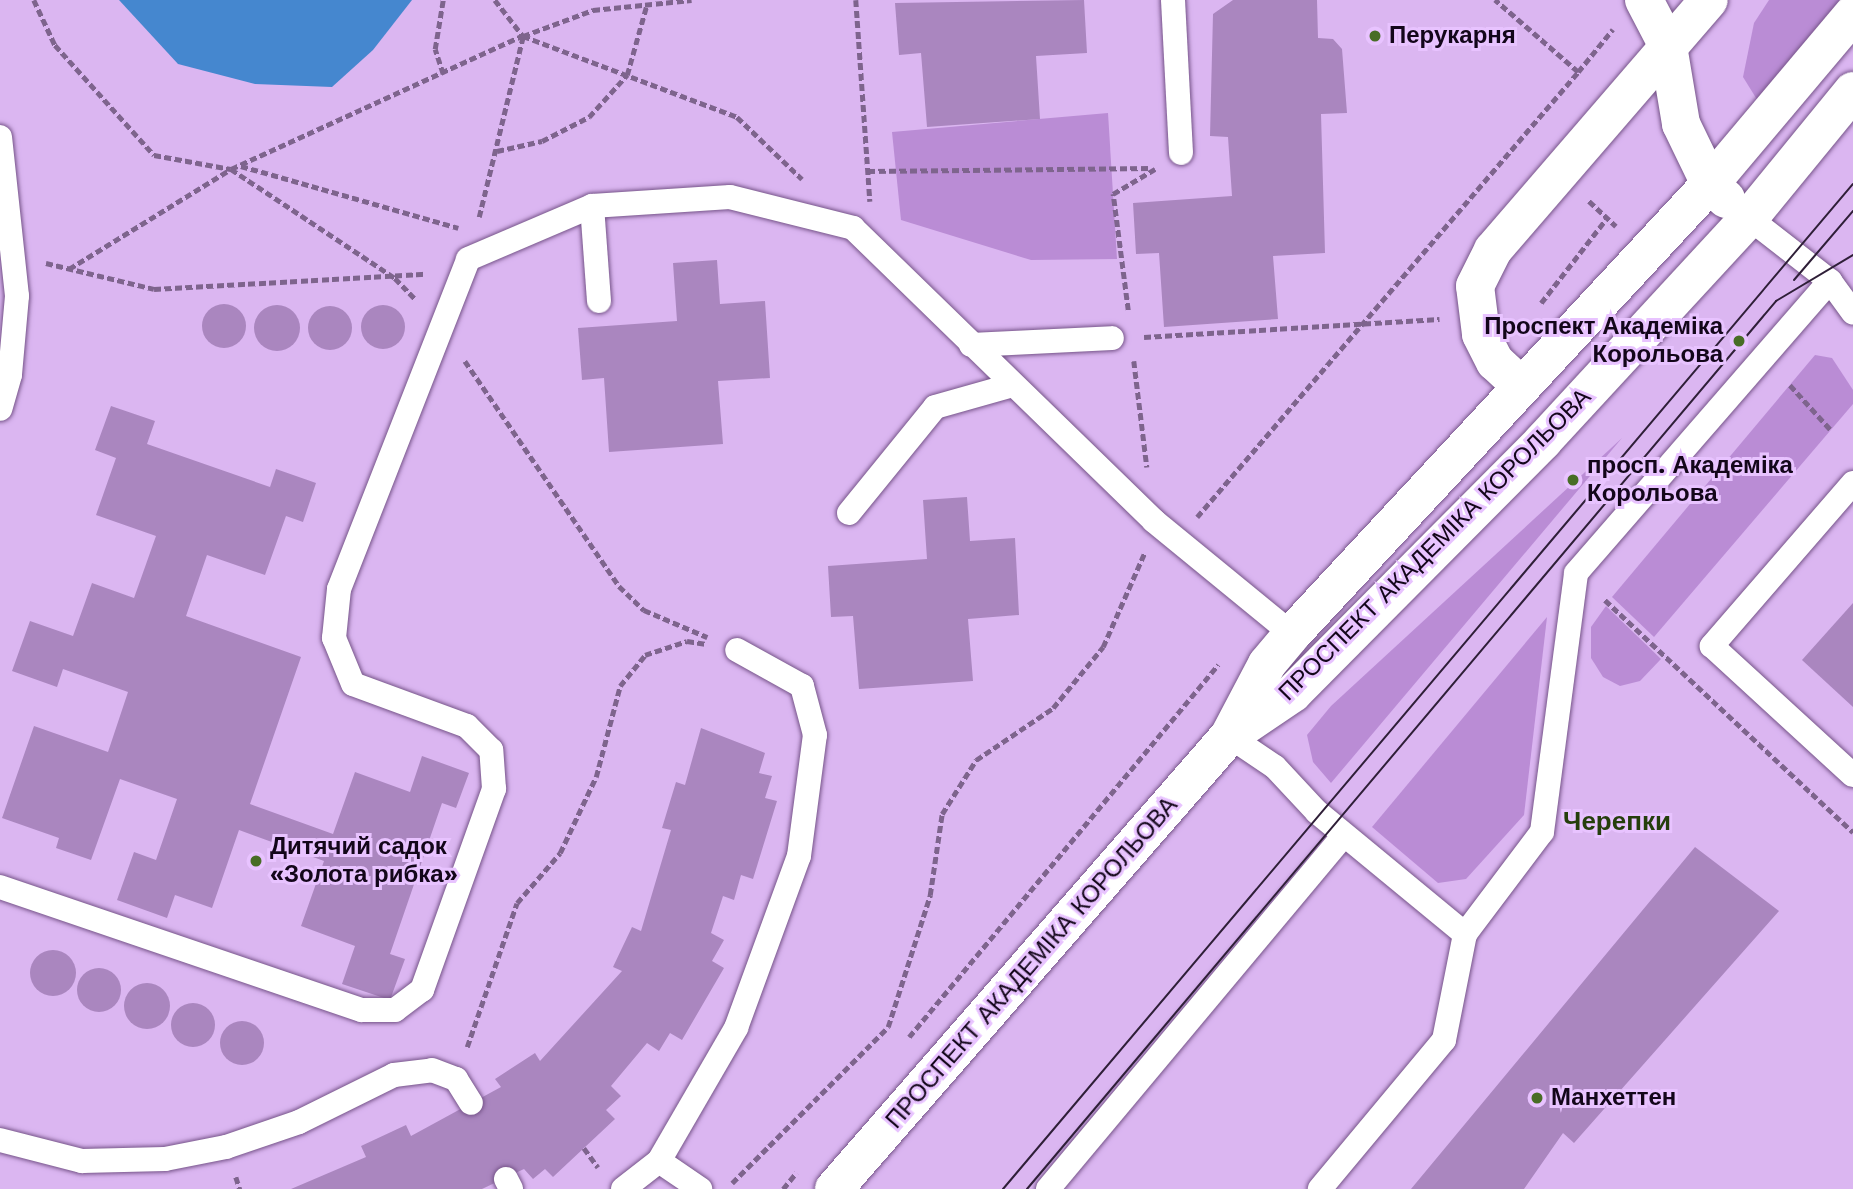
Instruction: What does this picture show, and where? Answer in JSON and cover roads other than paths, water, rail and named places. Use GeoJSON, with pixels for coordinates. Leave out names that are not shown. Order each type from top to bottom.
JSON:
{"type":"FeatureCollection","features":[{"type":"Feature","properties":{"kind":"main road"},"geometry":{"type":"LineString","coordinates":[[1519,384],[1495,362],[1479,315],[1475,286],[1493,250],[1709,0]]}},
{"type":"Feature","properties":{"kind":"main road"},"geometry":{"type":"LineString","coordinates":[[1632,10],[1668,46],[1681,124],[1710,184],[1749,218]]}},
{"type":"Feature","properties":{"kind":"main road","name":"ПРОСПЕКТ АКАДЕМІКА КОРОЛЬОВА"},"geometry":{"type":"LineString","coordinates":[[834,1189],[1230,736],[1267,664],[1292,634],[1519,384],[1710,184],[1853,14]]}},
{"type":"Feature","properties":{"kind":"main road","name":"ПРОСПЕКТ АКАДЕМІКА КОРОЛЬОВА"},"geometry":{"type":"LineString","coordinates":[[1230,736],[1293,693],[1543,442],[1749,218],[1853,91]]}},
{"type":"Feature","properties":{"kind":"lane"},"geometry":{"type":"LineString","coordinates":[[1173,0],[1173,160]]}},
{"type":"Feature","properties":{"kind":"lane"},"geometry":{"type":"LineString","coordinates":[[0,137],[13,254],[10,375],[0,409]]}},
{"type":"Feature","properties":{"kind":"lane"},"geometry":{"type":"LineString","coordinates":[[0,887],[362,1010],[396,1010],[422,990],[494,789],[491,750],[467,726],[353,684],[334,638],[339,589],[468,259],[592,206],[730,197],[853,228],[1154,521],[1292,634]]}},
{"type":"Feature","properties":{"kind":"lane"},"geometry":{"type":"LineString","coordinates":[[592,206],[600,301]]}},
{"type":"Feature","properties":{"kind":"lane"},"geometry":{"type":"LineString","coordinates":[[1749,218],[1830,281],[1853,313]]}},
{"type":"Feature","properties":{"kind":"lane"},"geometry":{"type":"LineString","coordinates":[[1320,1189],[1444,1040],[1465,933],[1542,832],[1576,573],[1830,281]]}},
{"type":"Feature","properties":{"kind":"lane"},"geometry":{"type":"LineString","coordinates":[[971,345],[1122,338]]}},
{"type":"Feature","properties":{"kind":"lane"},"geometry":{"type":"LineString","coordinates":[[849,513],[935,407],[1013,386]]}},
{"type":"Feature","properties":{"kind":"lane"},"geometry":{"type":"LineString","coordinates":[[1853,483],[1712,646],[1853,775]]}},
{"type":"Feature","properties":{"kind":"lane"},"geometry":{"type":"LineString","coordinates":[[623,1189],[659,1161],[736,1028],[799,856],[815,736],[802,686],[737,649]]}},
{"type":"Feature","properties":{"kind":"lane"},"geometry":{"type":"LineString","coordinates":[[1230,736],[1275,768],[1344,835],[1465,933]]}},
{"type":"Feature","properties":{"kind":"lane"},"geometry":{"type":"LineString","coordinates":[[1048,1189],[1344,835]]}},
{"type":"Feature","properties":{"kind":"lane"},"geometry":{"type":"LineString","coordinates":[[0,1140],[82,1161],[165,1159],[226,1147],[299,1122],[394,1075],[432,1069],[456,1080],[471,1103]]}},
{"type":"Feature","properties":{"kind":"lane"},"geometry":{"type":"LineString","coordinates":[[659,1161],[700,1189]]}},
{"type":"Feature","properties":{"kind":"water"},"geometry":{"type":"Polygon","coordinates":[[[119,0],[412,0],[373,50],[332,87],[255,84],[178,64],[119,0]]]}},
{"type":"Feature","properties":{"kind":"tram line"},"geometry":{"type":"LineString","coordinates":[[1003,1189],[1853,184]]}},
{"type":"Feature","properties":{"kind":"tram line"},"geometry":{"type":"LineString","coordinates":[[1794,280],[1853,211]]}},
{"type":"Feature","properties":{"kind":"tram line"},"geometry":{"type":"LineString","coordinates":[[1027,1189],[1776,301],[1853,255]]}},
{"type":"Feature","properties":{"kind":"place","name":"Перукарня"},"geometry":{"type":"Point","coordinates":[1375,36]}},
{"type":"Feature","properties":{"kind":"place","name":"Проспект Академіка Корольова"},"geometry":{"type":"Point","coordinates":[1739,341]}},
{"type":"Feature","properties":{"kind":"place","name":"просп. Академіка Корольова"},"geometry":{"type":"Point","coordinates":[1573,480]}},
{"type":"Feature","properties":{"kind":"place","name":"Дитячий садок «Золота рибка»"},"geometry":{"type":"Point","coordinates":[256,861]}},
{"type":"Feature","properties":{"kind":"place","name":"Манхеттен"},"geometry":{"type":"Point","coordinates":[1537,1098]}},
{"type":"Feature","properties":{"kind":"district","name":"Черепки"},"geometry":{"type":"Point","coordinates":[1617,822]}}]}
